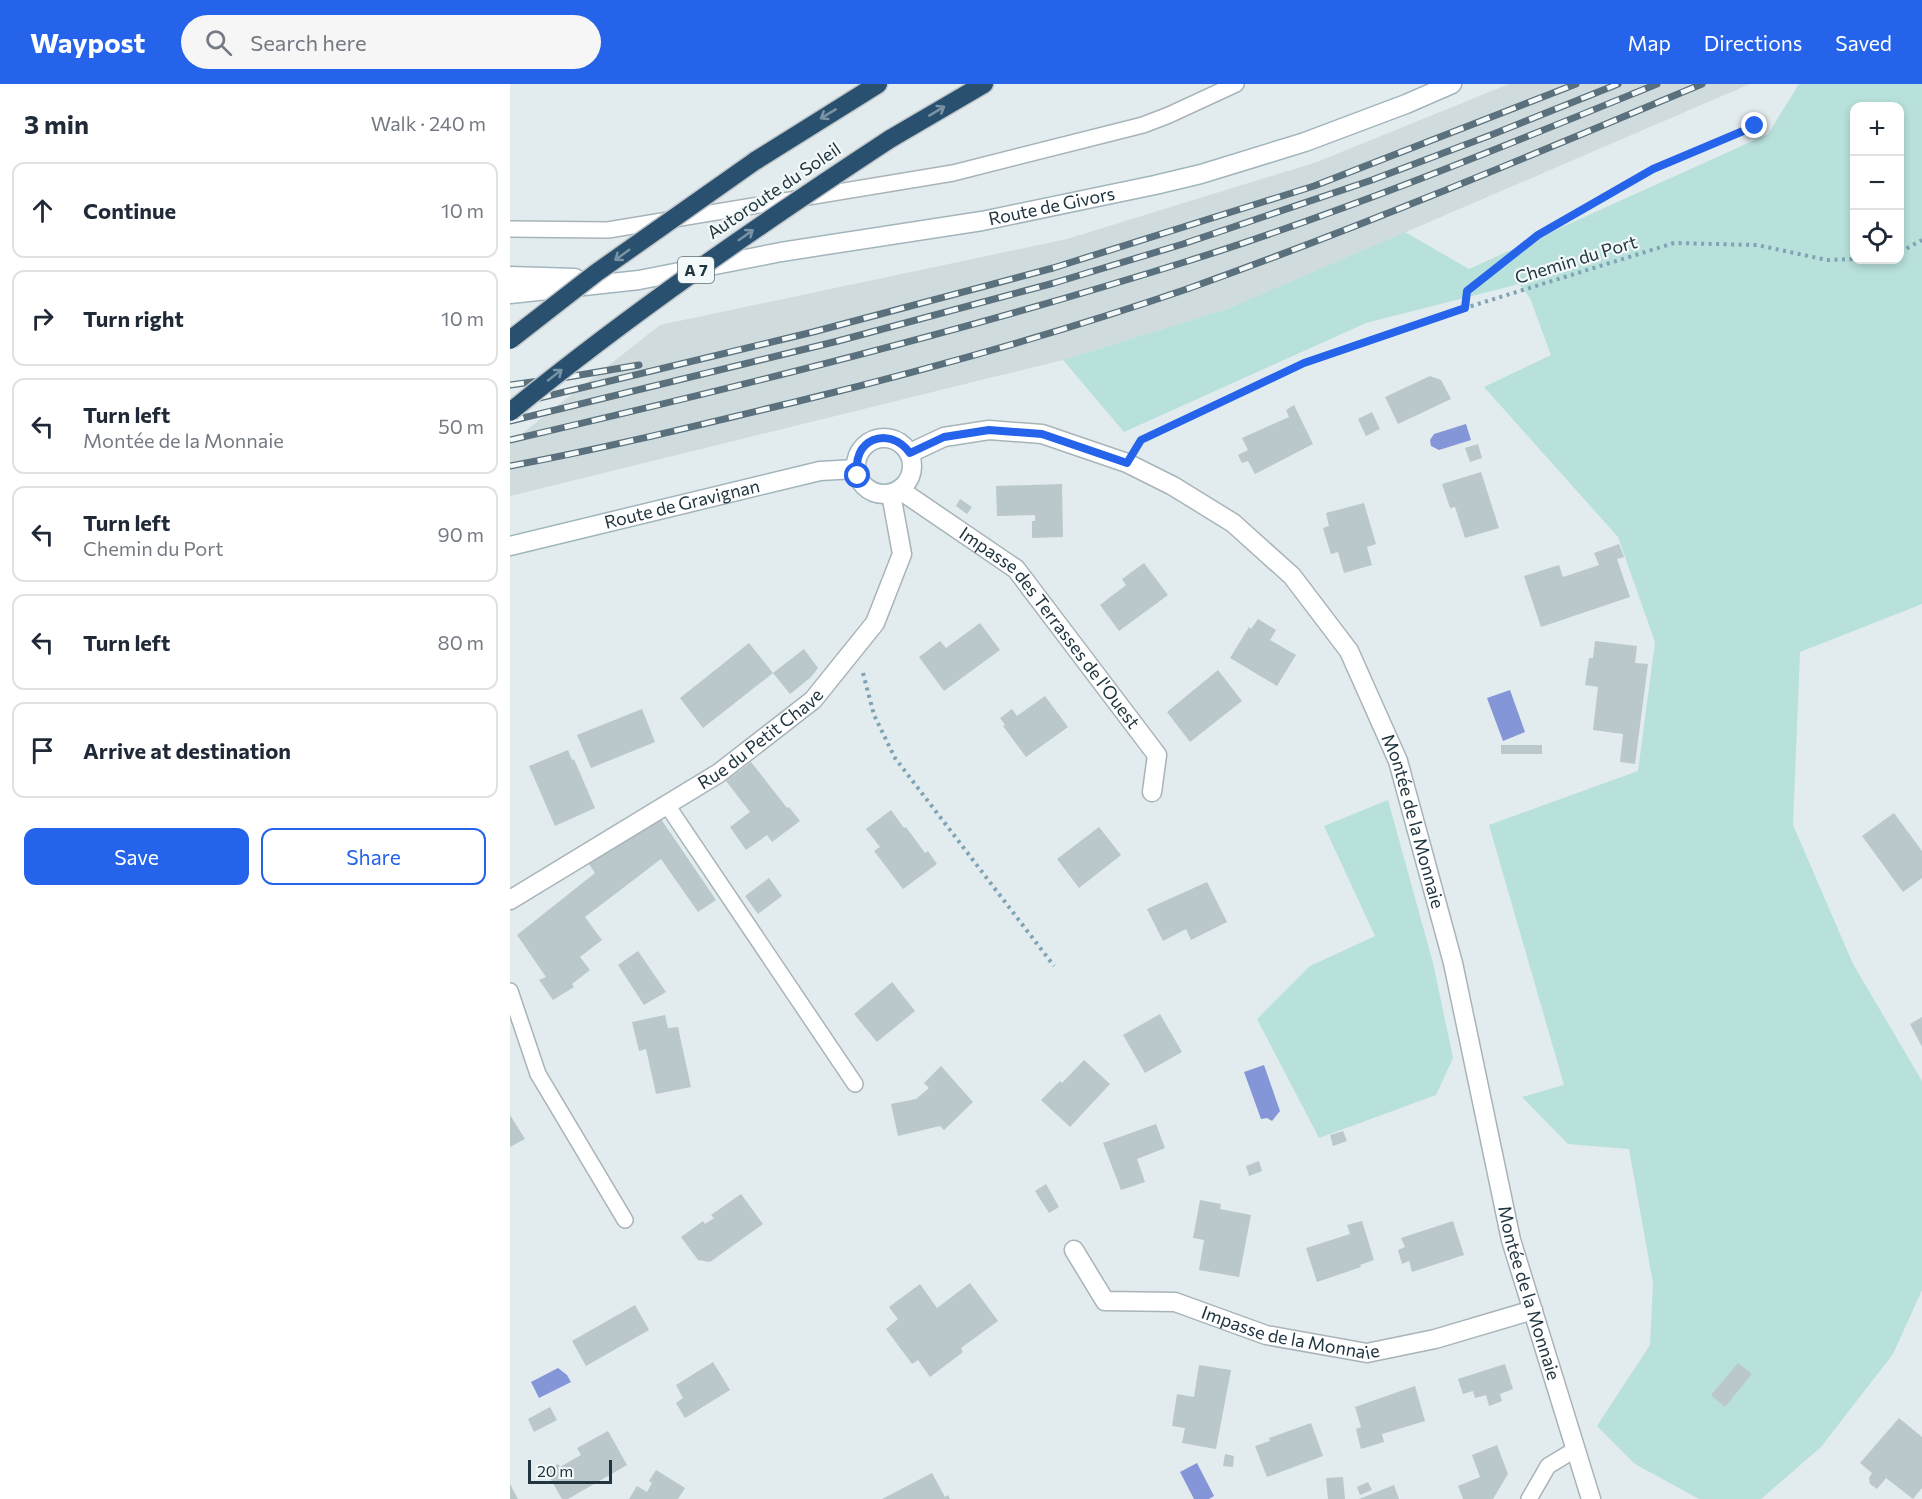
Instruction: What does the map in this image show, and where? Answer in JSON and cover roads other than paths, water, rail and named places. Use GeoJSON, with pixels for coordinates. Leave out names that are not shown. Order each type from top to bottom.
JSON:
{"type":"FeatureCollection","features":[{"type":"Feature","properties":{"kind":"highway","name":"Autoroute du Soleil"},"geometry":{"type":"LineString","coordinates":[[510,340],[596,273],[755,161],[879,84]]}},
{"type":"Feature","properties":{"kind":"highway","name":"Autoroute du Soleil"},"geometry":{"type":"LineString","coordinates":[[510,412],[608,334],[763,223],[890,139],[984,84]]}},
{"type":"Feature","properties":{"kind":"street","name":"Route de Givors"},"geometry":{"type":"LineString","coordinates":[[510,294],[639,280],[781,252],[982,221],[1190,177],[1305,142],[1452,84]]}},
{"type":"Feature","properties":{"kind":"street","name":"Route de Givors"},"geometry":{"type":"LineString","coordinates":[[510,276],[639,280]]}},
{"type":"Feature","properties":{"kind":"street","name":"Montée de la Monnaie"},"geometry":{"type":"LineString","coordinates":[[910,453],[944,437],[989,430],[1042,434],[1127,463],[1173,486],[1233,523],[1292,576],[1349,651],[1398,761],[1453,963],[1511,1240],[1591,1499]]}},
{"type":"Feature","properties":{"kind":"street"},"geometry":{"type":"LineString","coordinates":[[880,438],[896,440],[910,453],[912,474],[908,483],[895,492],[874,493],[863,485],[858,476],[857,459],[866,444],[880,438]]}},
{"type":"Feature","properties":{"kind":"street","name":"Route de Gravignan"},"geometry":{"type":"LineString","coordinates":[[510,546],[820,471],[856,469]]}},
{"type":"Feature","properties":{"kind":"street","name":"Rue du Petit Chave"},"geometry":{"type":"LineString","coordinates":[[510,900],[719,773],[813,700],[875,623],[902,554],[895,492]]}},
{"type":"Feature","properties":{"kind":"street","name":"Impasse des Terrasses de l'Ouest"},"geometry":{"type":"LineString","coordinates":[[895,492],[1016,568],[1157,755],[1152,792]]}},
{"type":"Feature","properties":{"kind":"street","name":"Impasse de la Monnaie"},"geometry":{"type":"LineString","coordinates":[[1074,1250],[1105,1301],[1175,1302],[1266,1335],[1367,1353],[1435,1339],[1533,1310]]}},
{"type":"Feature","properties":{"kind":"lane"},"geometry":{"type":"LineString","coordinates":[[510,229],[608,230],[953,173],[1143,125],[1236,84]]}},
{"type":"Feature","properties":{"kind":"lane"},"geometry":{"type":"LineString","coordinates":[[667,805],[855,1084]]}},
{"type":"Feature","properties":{"kind":"lane"},"geometry":{"type":"LineString","coordinates":[[510,991],[538,1074],[626,1220]]}},
{"type":"Feature","properties":{"kind":"lane"},"geometry":{"type":"LineString","coordinates":[[1529,1499],[1548,1466],[1576,1449]]}},
{"type":"Feature","properties":{"kind":"water"},"geometry":{"type":"Polygon","coordinates":[[[1466,424],[1471,440],[1439,450],[1431,446],[1430,440],[1434,434],[1466,424]]]}},
{"type":"Feature","properties":{"kind":"water"},"geometry":{"type":"Polygon","coordinates":[[[1510,690],[1525,732],[1503,741],[1487,698],[1510,690]]]}},
{"type":"Feature","properties":{"kind":"water"},"geometry":{"type":"Polygon","coordinates":[[[1264,1065],[1280,1111],[1272,1121],[1267,1118],[1261,1119],[1244,1072],[1264,1065]]]}},
{"type":"Feature","properties":{"kind":"water"},"geometry":{"type":"Polygon","coordinates":[[[558,1368],[567,1375],[571,1382],[539,1398],[531,1382],[558,1368]]]}},
{"type":"Feature","properties":{"kind":"water"},"geometry":{"type":"Polygon","coordinates":[[[1197,1463],[1214,1496],[1209,1499],[1194,1499],[1180,1472],[1197,1463]]]}},
{"type":"Feature","properties":{"kind":"railway"},"geometry":{"type":"LineString","coordinates":[[510,405],[813,332],[1053,268],[1314,186],[1576,84]]}},
{"type":"Feature","properties":{"kind":"railway"},"geometry":{"type":"LineString","coordinates":[[510,421],[838,341],[1054,283],[1183,244],[1372,180],[1618,84]]}},
{"type":"Feature","properties":{"kind":"railway"},"geometry":{"type":"LineString","coordinates":[[510,440],[851,357],[1020,311],[1188,261],[1365,200],[1657,84]]}},
{"type":"Feature","properties":{"kind":"railway"},"geometry":{"type":"LineString","coordinates":[[510,466],[655,435],[848,389],[1091,321],[1187,289],[1382,216],[1702,84]]}},
{"type":"Feature","properties":{"kind":"railway"},"geometry":{"type":"LineString","coordinates":[[510,385],[639,365]]}}]}
